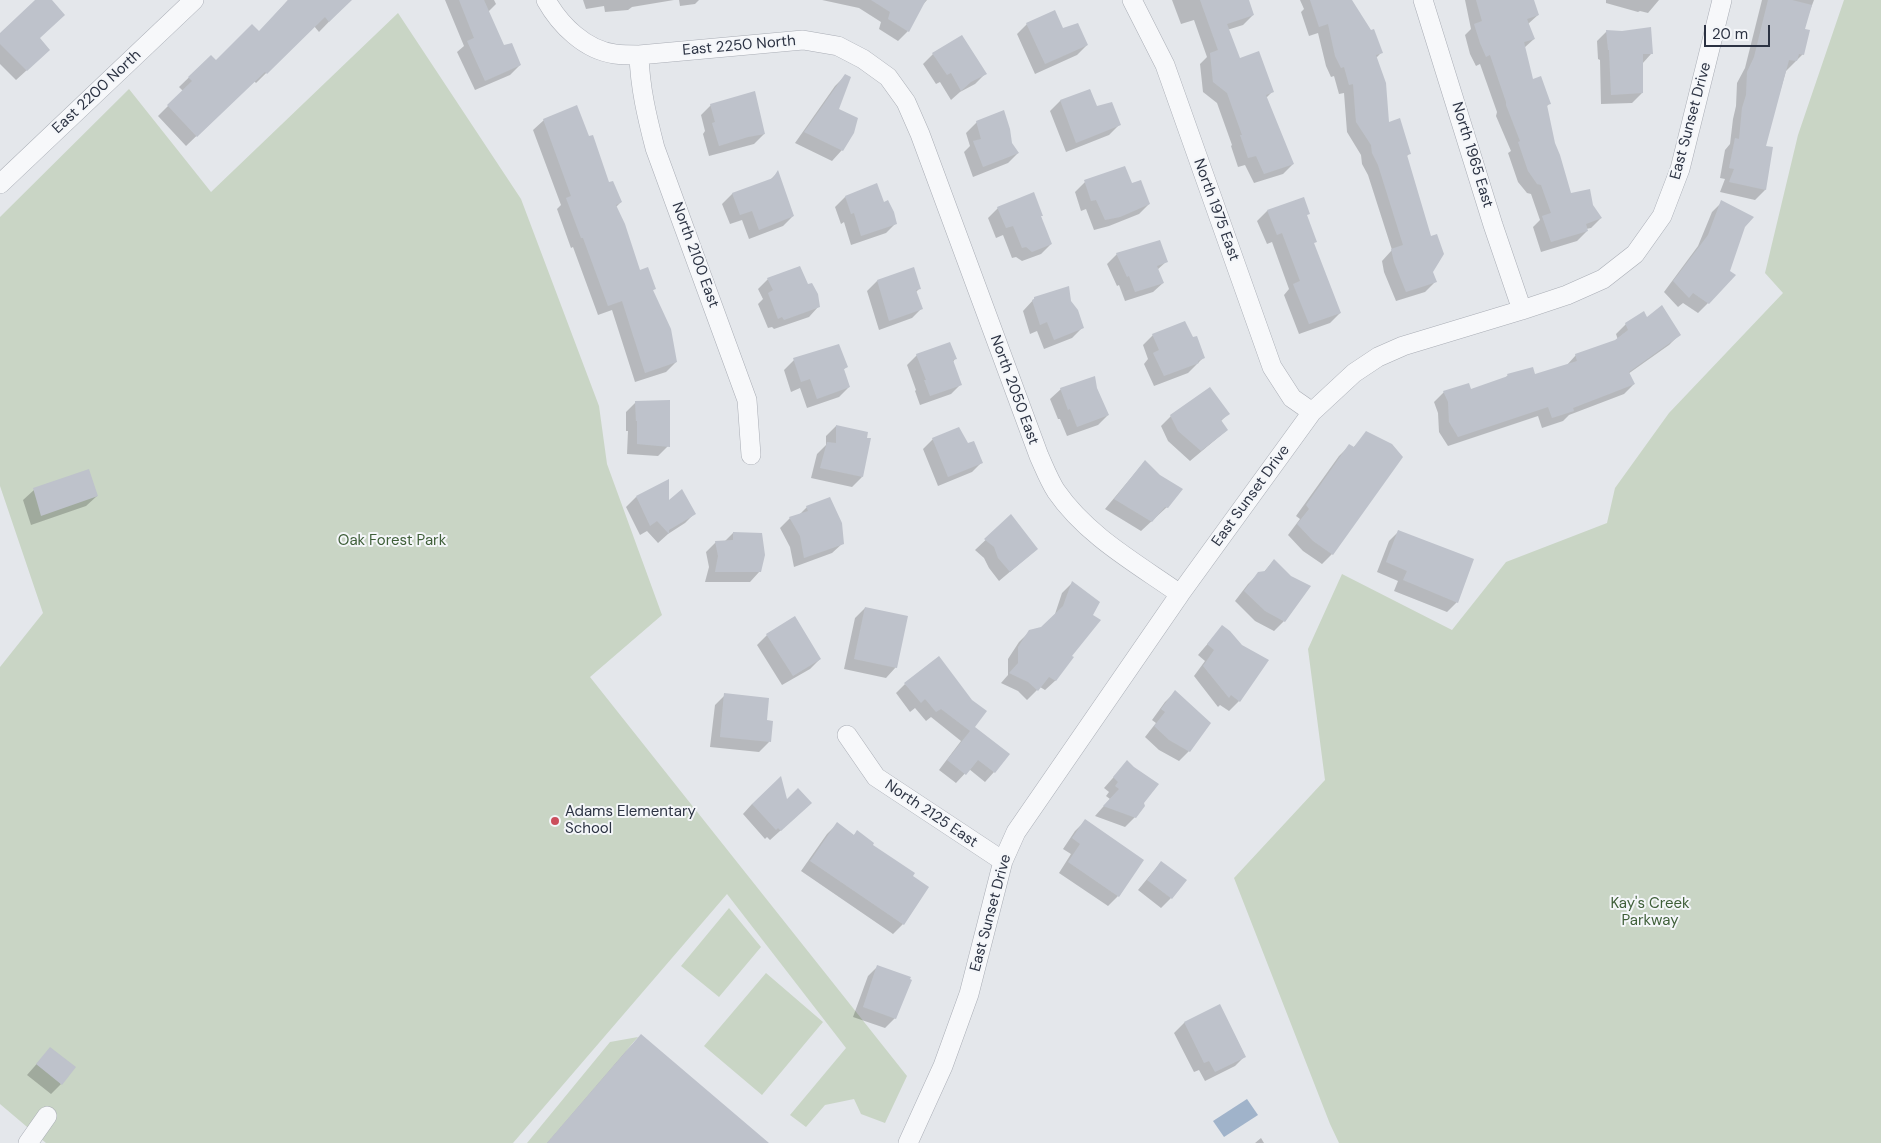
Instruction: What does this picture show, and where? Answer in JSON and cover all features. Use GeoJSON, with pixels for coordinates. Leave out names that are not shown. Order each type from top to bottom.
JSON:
{"type":"FeatureCollection","features":[{"type":"Feature","properties":{"kind":"street","name":"East 2200 North"},"geometry":{"type":"LineString","coordinates":[[0,184],[194,0]]}},
{"type":"Feature","properties":{"kind":"street"},"geometry":{"type":"LineString","coordinates":[[546,0],[566,28],[595,48],[614,54],[639,55]]}},
{"type":"Feature","properties":{"kind":"street","name":"North 1975 East"},"geometry":{"type":"LineString","coordinates":[[1132,0],[1165,65],[1272,367],[1292,398],[1312,412]]}},
{"type":"Feature","properties":{"kind":"street","name":"North 1965 East"},"geometry":{"type":"LineString","coordinates":[[1424,0],[1493,225],[1522,310]]}},
{"type":"Feature","properties":{"kind":"street","name":"East Sunset Drive"},"geometry":{"type":"LineString","coordinates":[[908,1143],[944,1066],[970,994],[1003,861],[1016,832],[1180,594],[1312,412],[1354,373],[1378,357],[1403,346],[1567,295],[1603,279],[1635,254],[1662,216],[1680,168],[1722,0]]}},
{"type":"Feature","properties":{"kind":"street","name":"East 2250 North"},"geometry":{"type":"LineString","coordinates":[[639,55],[803,40],[838,46],[863,59],[888,78],[906,102],[920,134]]}},
{"type":"Feature","properties":{"kind":"street","name":"North 2100 East"},"geometry":{"type":"LineString","coordinates":[[639,55],[644,109],[655,148],[747,400],[751,455]]}},
{"type":"Feature","properties":{"kind":"street","name":"North 2050 East"},"geometry":{"type":"LineString","coordinates":[[920,134],[1039,456],[1055,489],[1072,512],[1100,538],[1180,594]]}},
{"type":"Feature","properties":{"kind":"street","name":"North 2125 East"},"geometry":{"type":"LineString","coordinates":[[847,735],[876,776],[1003,861]]}},
{"type":"Feature","properties":{"kind":"street"},"geometry":{"type":"LineString","coordinates":[[28,1143],[47,1116]]}},
{"type":"Feature","properties":{"kind":"green space","name":"Kay's Creek Parkway"},"geometry":{"type":"Polygon","coordinates":[[[1844,0],[1881,0],[1881,1143],[1339,1143],[1234,878],[1325,780],[1308,649],[1342,574],[1452,630],[1506,562],[1607,523],[1615,488],[1669,413],[1783,293],[1765,273],[1798,135],[1844,0]]]}},
{"type":"Feature","properties":{"kind":"green space","name":"Oak Forest Park"},"geometry":{"type":"Polygon","coordinates":[[[398,13],[521,199],[599,406],[607,464],[662,615],[590,677],[907,1076],[885,1123],[861,1114],[854,1099],[825,1105],[806,1127],[790,1115],[846,1048],[727,894],[513,1143],[46,1143],[0,1104],[0,667],[43,613],[0,486],[0,217],[129,89],[211,192],[398,13]]]}},
{"type":"Feature","properties":{"kind":"green space"},"geometry":{"type":"Polygon","coordinates":[[[729,908],[761,947],[719,997],[681,966],[729,908]]]}},
{"type":"Feature","properties":{"kind":"green space"},"geometry":{"type":"Polygon","coordinates":[[[766,973],[823,1022],[762,1095],[704,1046],[766,973]]]}},
{"type":"Feature","properties":{"kind":"green space"},"geometry":{"type":"Polygon","coordinates":[[[638,1037],[547,1143],[527,1143],[610,1042],[638,1037]]]}},
{"type":"Feature","properties":{"kind":"water"},"geometry":{"type":"Polygon","coordinates":[[[1247,1099],[1258,1115],[1224,1137],[1213,1121],[1247,1099]]]}},
{"type":"Feature","properties":{"kind":"building"},"geometry":{"type":"Polygon","coordinates":[[[35,0],[52,0],[65,15],[40,38],[50,50],[27,71],[0,44],[0,33],[35,0]]]}},
{"type":"Feature","properties":{"kind":"building"},"geometry":{"type":"Polygon","coordinates":[[[288,0],[352,0],[329,22],[325,17],[267,74],[265,72],[197,137],[167,105],[192,81],[188,77],[211,55],[216,60],[252,24],[259,31],[288,0]]]}},
{"type":"Feature","properties":{"kind":"building"},"geometry":{"type":"Polygon","coordinates":[[[459,0],[484,0],[504,45],[512,43],[521,65],[485,81],[467,41],[474,38],[459,0]]]}},
{"type":"Feature","properties":{"kind":"building"},"geometry":{"type":"Polygon","coordinates":[[[871,0],[926,0],[909,32],[888,19],[890,12],[871,0]]]}},
{"type":"Feature","properties":{"kind":"building"},"geometry":{"type":"Polygon","coordinates":[[[1200,0],[1249,0],[1254,15],[1227,24],[1240,58],[1259,51],[1274,92],[1266,95],[1294,164],[1264,174],[1256,156],[1248,158],[1227,93],[1213,82],[1210,53],[1218,50],[1200,0]]]}},
{"type":"Feature","properties":{"kind":"building"},"geometry":{"type":"Polygon","coordinates":[[[1310,0],[1352,0],[1371,30],[1374,29],[1383,53],[1376,55],[1386,83],[1389,122],[1400,118],[1411,154],[1407,155],[1431,236],[1437,234],[1444,254],[1433,272],[1437,282],[1406,292],[1391,249],[1403,245],[1371,145],[1356,122],[1353,84],[1349,85],[1344,67],[1341,68],[1335,56],[1328,24],[1319,27],[1310,0]]]}},
{"type":"Feature","properties":{"kind":"building"},"geometry":{"type":"Polygon","coordinates":[[[1476,0],[1534,0],[1539,15],[1527,19],[1535,39],[1524,42],[1533,79],[1541,76],[1551,104],[1547,105],[1555,143],[1571,193],[1590,189],[1593,205],[1602,218],[1586,224],[1588,231],[1551,242],[1542,216],[1551,213],[1541,185],[1537,184],[1528,171],[1518,142],[1520,141],[1490,55],[1486,57],[1474,24],[1482,21],[1476,0]]]}},
{"type":"Feature","properties":{"kind":"building"},"geometry":{"type":"Polygon","coordinates":[[[1768,0],[1792,0],[1812,5],[1805,29],[1810,30],[1804,55],[1799,54],[1797,61],[1789,60],[1766,146],[1773,147],[1766,190],[1729,182],[1734,169],[1729,168],[1735,138],[1739,139],[1742,108],[1746,95],[1747,72],[1754,57],[1768,0]]]}},
{"type":"Feature","properties":{"kind":"building"},"geometry":{"type":"Polygon","coordinates":[[[1055,10],[1063,28],[1078,23],[1088,45],[1045,64],[1026,23],[1055,10]]]}},
{"type":"Feature","properties":{"kind":"building"},"geometry":{"type":"Polygon","coordinates":[[[1651,27],[1653,54],[1643,54],[1643,93],[1611,95],[1606,30],[1622,31],[1651,27]]]}},
{"type":"Feature","properties":{"kind":"building"},"geometry":{"type":"Polygon","coordinates":[[[962,35],[987,74],[971,82],[961,91],[951,73],[947,75],[932,53],[962,35]]]}},
{"type":"Feature","properties":{"kind":"building"},"geometry":{"type":"Polygon","coordinates":[[[845,74],[851,77],[839,109],[858,118],[854,133],[843,151],[804,132],[845,74]]]}},
{"type":"Feature","properties":{"kind":"building"},"geometry":{"type":"Polygon","coordinates":[[[1090,89],[1097,106],[1112,102],[1121,125],[1076,143],[1060,100],[1090,89]]]}},
{"type":"Feature","properties":{"kind":"building"},"geometry":{"type":"Polygon","coordinates":[[[755,91],[765,134],[719,146],[712,123],[715,122],[710,104],[755,91]]]}},
{"type":"Feature","properties":{"kind":"building"},"geometry":{"type":"Polygon","coordinates":[[[577,105],[589,136],[593,135],[609,182],[613,181],[622,202],[616,205],[625,224],[640,270],[648,267],[656,289],[653,290],[671,329],[677,362],[645,373],[622,301],[608,306],[566,198],[571,196],[543,119],[577,105]]]}},
{"type":"Feature","properties":{"kind":"building"},"geometry":{"type":"Polygon","coordinates":[[[1004,110],[1012,143],[1019,153],[983,167],[973,141],[981,139],[976,121],[1004,110]]]}},
{"type":"Feature","properties":{"kind":"building"},"geometry":{"type":"Polygon","coordinates":[[[1125,166],[1132,183],[1141,180],[1150,204],[1120,217],[1105,220],[1096,200],[1091,201],[1084,180],[1125,166]]]}},
{"type":"Feature","properties":{"kind":"building"},"geometry":{"type":"Polygon","coordinates":[[[778,170],[794,216],[759,230],[752,211],[740,215],[732,193],[773,178],[778,170]]]}},
{"type":"Feature","properties":{"kind":"building"},"geometry":{"type":"Polygon","coordinates":[[[877,183],[884,202],[888,200],[894,212],[897,224],[861,236],[854,213],[851,214],[845,196],[877,183]]]}},
{"type":"Feature","properties":{"kind":"building"},"geometry":{"type":"Polygon","coordinates":[[[1034,192],[1052,244],[1032,252],[1026,247],[1022,248],[1013,226],[1006,228],[997,207],[1034,192]]]}},
{"type":"Feature","properties":{"kind":"building"},"geometry":{"type":"Polygon","coordinates":[[[1304,197],[1310,214],[1307,215],[1317,242],[1314,243],[1341,313],[1309,324],[1293,284],[1300,281],[1282,233],[1277,235],[1267,210],[1304,197]]]}},
{"type":"Feature","properties":{"kind":"building"},"geometry":{"type":"Polygon","coordinates":[[[1721,200],[1754,217],[1745,227],[1730,271],[1736,275],[1709,304],[1693,293],[1689,298],[1673,281],[1708,235],[1721,200]]]}},
{"type":"Feature","properties":{"kind":"building"},"geometry":{"type":"Polygon","coordinates":[[[1160,240],[1168,262],[1157,266],[1164,283],[1135,292],[1129,276],[1127,277],[1116,253],[1160,240]]]}},
{"type":"Feature","properties":{"kind":"building"},"geometry":{"type":"Polygon","coordinates":[[[800,266],[808,284],[812,283],[818,294],[820,307],[784,320],[782,317],[778,319],[768,293],[773,290],[767,278],[800,266]]]}},
{"type":"Feature","properties":{"kind":"building"},"geometry":{"type":"Polygon","coordinates":[[[914,267],[921,289],[916,290],[923,309],[889,321],[877,280],[914,267]]]}},
{"type":"Feature","properties":{"kind":"building"},"geometry":{"type":"Polygon","coordinates":[[[1069,286],[1071,301],[1078,310],[1084,328],[1054,340],[1047,322],[1040,325],[1032,300],[1034,297],[1069,286]]]}},
{"type":"Feature","properties":{"kind":"building"},"geometry":{"type":"Polygon","coordinates":[[[1662,305],[1681,335],[1629,372],[1635,384],[1573,408],[1574,411],[1552,418],[1548,407],[1458,437],[1449,422],[1448,402],[1443,391],[1469,383],[1471,389],[1508,376],[1507,374],[1533,367],[1535,374],[1577,361],[1575,354],[1615,340],[1628,330],[1625,323],[1644,311],[1647,317],[1662,305]]]}},
{"type":"Feature","properties":{"kind":"building"},"geometry":{"type":"Polygon","coordinates":[[[1185,321],[1193,337],[1197,336],[1205,358],[1198,361],[1199,363],[1164,376],[1153,353],[1159,350],[1152,334],[1185,321]]]}},
{"type":"Feature","properties":{"kind":"building"},"geometry":{"type":"Polygon","coordinates":[[[950,342],[957,359],[953,360],[962,385],[930,396],[916,354],[950,342]]]}},
{"type":"Feature","properties":{"kind":"building"},"geometry":{"type":"Polygon","coordinates":[[[839,344],[848,367],[844,369],[850,387],[817,399],[810,379],[801,382],[793,358],[839,344]]]}},
{"type":"Feature","properties":{"kind":"building"},"geometry":{"type":"Polygon","coordinates":[[[1095,376],[1097,388],[1109,415],[1077,427],[1060,388],[1095,376]]]}},
{"type":"Feature","properties":{"kind":"building"},"geometry":{"type":"Polygon","coordinates":[[[1210,387],[1230,414],[1221,420],[1228,430],[1201,451],[1178,431],[1170,415],[1210,387]]]}},
{"type":"Feature","properties":{"kind":"building"},"geometry":{"type":"Polygon","coordinates":[[[670,400],[670,447],[637,444],[635,401],[670,400]]]}},
{"type":"Feature","properties":{"kind":"building"},"geometry":{"type":"Polygon","coordinates":[[[836,425],[868,432],[867,438],[871,438],[863,477],[820,468],[827,442],[836,443],[836,425]]]}},
{"type":"Feature","properties":{"kind":"building"},"geometry":{"type":"Polygon","coordinates":[[[959,427],[968,443],[974,441],[983,463],[948,477],[932,438],[959,427]]]}},
{"type":"Feature","properties":{"kind":"building"},"geometry":{"type":"Polygon","coordinates":[[[1366,431],[1392,444],[1403,457],[1333,555],[1313,541],[1297,524],[1309,509],[1306,505],[1349,444],[1354,447],[1366,431]]]}},
{"type":"Feature","properties":{"kind":"building"},"geometry":{"type":"Polygon","coordinates":[[[1145,460],[1160,475],[1183,489],[1168,508],[1165,507],[1152,522],[1114,499],[1145,460]]]}},
{"type":"Feature","properties":{"kind":"building"},"geometry":{"type":"Polygon","coordinates":[[[89,469],[98,496],[41,516],[33,488],[89,469]]]}},
{"type":"Feature","properties":{"kind":"building"},"geometry":{"type":"Polygon","coordinates":[[[669,479],[669,500],[682,489],[696,514],[669,530],[669,534],[657,521],[650,526],[636,496],[669,479]]]}},
{"type":"Feature","properties":{"kind":"building"},"geometry":{"type":"Polygon","coordinates":[[[830,497],[842,523],[844,544],[804,558],[800,536],[789,517],[808,511],[806,506],[830,497]]]}},
{"type":"Feature","properties":{"kind":"building"},"geometry":{"type":"Polygon","coordinates":[[[1011,514],[1038,549],[1010,572],[998,558],[994,547],[984,539],[1011,514]]]}},
{"type":"Feature","properties":{"kind":"building"},"geometry":{"type":"Polygon","coordinates":[[[1398,530],[1474,559],[1458,603],[1403,580],[1407,571],[1386,562],[1398,530]]]}},
{"type":"Feature","properties":{"kind":"building"},"geometry":{"type":"Polygon","coordinates":[[[733,532],[762,533],[765,555],[761,572],[715,572],[718,556],[715,541],[733,540],[733,532]]]}},
{"type":"Feature","properties":{"kind":"building"},"geometry":{"type":"Polygon","coordinates":[[[1274,559],[1291,576],[1311,586],[1285,622],[1265,611],[1244,591],[1258,572],[1265,571],[1274,559]]]}},
{"type":"Feature","properties":{"kind":"building"},"geometry":{"type":"Polygon","coordinates":[[[1072,581],[1100,602],[1093,615],[1101,620],[1072,656],[1074,657],[1056,681],[1049,677],[1038,691],[1028,682],[1009,673],[1018,663],[1018,647],[1029,630],[1041,627],[1063,606],[1072,581]]]}},
{"type":"Feature","properties":{"kind":"building"},"geometry":{"type":"Polygon","coordinates":[[[865,607],[908,616],[897,668],[854,659],[865,607]]]}},
{"type":"Feature","properties":{"kind":"building"},"geometry":{"type":"Polygon","coordinates":[[[795,616],[821,659],[793,676],[766,634],[795,616]]]}},
{"type":"Feature","properties":{"kind":"building"},"geometry":{"type":"Polygon","coordinates":[[[1222,625],[1242,645],[1269,660],[1240,702],[1231,695],[1229,698],[1203,666],[1214,650],[1207,644],[1222,625]]]}},
{"type":"Feature","properties":{"kind":"building"},"geometry":{"type":"Polygon","coordinates":[[[939,656],[972,700],[987,711],[975,727],[1010,754],[995,773],[978,760],[966,775],[947,760],[970,731],[941,709],[936,712],[925,699],[921,703],[904,683],[939,656]]]}},
{"type":"Feature","properties":{"kind":"building"},"geometry":{"type":"Polygon","coordinates":[[[1175,690],[1211,723],[1190,752],[1169,740],[1154,726],[1165,712],[1161,709],[1175,690]]]}},
{"type":"Feature","properties":{"kind":"building"},"geometry":{"type":"Polygon","coordinates":[[[724,693],[769,698],[767,720],[773,721],[771,742],[720,737],[724,693]]]}},
{"type":"Feature","properties":{"kind":"building"},"geometry":{"type":"Polygon","coordinates":[[[1127,760],[1159,784],[1144,803],[1145,806],[1136,818],[1103,806],[1119,789],[1115,786],[1118,782],[1113,777],[1127,760]]]}},
{"type":"Feature","properties":{"kind":"building"},"geometry":{"type":"Polygon","coordinates":[[[781,776],[787,799],[798,788],[812,803],[781,831],[778,828],[776,830],[752,804],[781,776]]]}},
{"type":"Feature","properties":{"kind":"building"},"geometry":{"type":"Polygon","coordinates":[[[1085,819],[1144,860],[1119,897],[1068,862],[1080,844],[1072,838],[1085,819]]]}},
{"type":"Feature","properties":{"kind":"building"},"geometry":{"type":"Polygon","coordinates":[[[837,822],[854,835],[857,830],[874,843],[873,845],[915,873],[913,876],[929,887],[904,925],[810,861],[837,822]]]}},
{"type":"Feature","properties":{"kind":"building"},"geometry":{"type":"Polygon","coordinates":[[[1161,861],[1187,880],[1172,899],[1147,880],[1161,861]]]}},
{"type":"Feature","properties":{"kind":"building"},"geometry":{"type":"Polygon","coordinates":[[[877,965],[911,977],[910,979],[912,980],[896,1019],[863,1007],[877,965]]]}},
{"type":"Feature","properties":{"kind":"building"},"geometry":{"type":"Polygon","coordinates":[[[1220,1004],[1246,1057],[1215,1072],[1209,1061],[1204,1063],[1184,1022],[1220,1004]]]}},
{"type":"Feature","properties":{"kind":"building"},"geometry":{"type":"Polygon","coordinates":[[[641,1034],[769,1143],[547,1143],[641,1034]]]}},
{"type":"Feature","properties":{"kind":"building"},"geometry":{"type":"Polygon","coordinates":[[[50,1047],[76,1067],[62,1085],[36,1064],[50,1047]]]}},
{"type":"Feature","properties":{"kind":"place","name":"Adams Elementary School"},"geometry":{"type":"Point","coordinates":[555,821]}}]}
